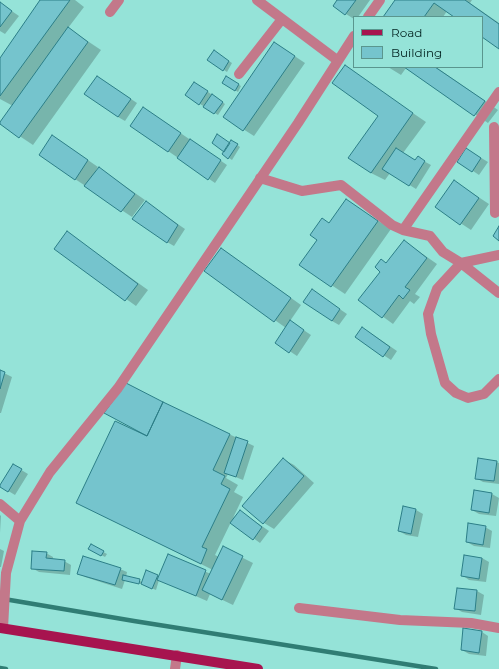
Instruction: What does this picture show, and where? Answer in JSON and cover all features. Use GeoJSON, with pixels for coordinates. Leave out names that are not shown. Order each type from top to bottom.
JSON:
{"type":"FeatureCollection","features":[{"type":"Feature","properties":{"kind":"main road"},"geometry":{"type":"LineString","coordinates":[[1,628],[258,669]]}},
{"type":"Feature","properties":{"kind":"street"},"geometry":{"type":"LineString","coordinates":[[110,12],[119,0]]}},
{"type":"Feature","properties":{"kind":"street"},"geometry":{"type":"LineString","coordinates":[[257,0],[337,60]]}},
{"type":"Feature","properties":{"kind":"street"},"geometry":{"type":"LineString","coordinates":[[369,16],[380,0]]}},
{"type":"Feature","properties":{"kind":"street"},"geometry":{"type":"LineString","coordinates":[[239,74],[282,19]]}},
{"type":"Feature","properties":{"kind":"street"},"geometry":{"type":"LineString","coordinates":[[1,628],[6,573],[20,521],[50,472],[118,388],[298,123],[337,60],[353,37]]}},
{"type":"Feature","properties":{"kind":"street"},"geometry":{"type":"LineString","coordinates":[[403,230],[499,92]]}},
{"type":"Feature","properties":{"kind":"street"},"geometry":{"type":"LineString","coordinates":[[482,117],[497,129],[495,213]]}},
{"type":"Feature","properties":{"kind":"street"},"geometry":{"type":"LineString","coordinates":[[260,178],[302,192],[341,186],[392,225],[403,230],[430,236],[443,252],[461,263],[499,293]]}},
{"type":"Feature","properties":{"kind":"street"},"geometry":{"type":"LineString","coordinates":[[499,255],[461,263],[437,290],[428,314],[431,334],[446,383],[456,393],[468,398],[484,394],[499,379]]}},
{"type":"Feature","properties":{"kind":"street"},"geometry":{"type":"LineString","coordinates":[[0,504],[20,521]]}},
{"type":"Feature","properties":{"kind":"street"},"geometry":{"type":"LineString","coordinates":[[298,608],[400,620],[471,623],[499,628]]}},
{"type":"Feature","properties":{"kind":"street"},"geometry":{"type":"LineString","coordinates":[[175,669],[177,655]]}},
{"type":"Feature","properties":{"kind":"building"},"geometry":{"type":"Polygon","coordinates":[[[40,0],[70,0],[0,96],[0,58],[40,0]]]}},
{"type":"Feature","properties":{"kind":"building"},"geometry":{"type":"Polygon","coordinates":[[[337,0],[356,0],[345,15],[333,6],[337,0]]]}},
{"type":"Feature","properties":{"kind":"building"},"geometry":{"type":"Polygon","coordinates":[[[395,0],[465,0],[499,24],[499,49],[483,38],[483,16],[453,16],[434,3],[425,16],[384,16],[395,0]]]}},
{"type":"Feature","properties":{"kind":"building"},"geometry":{"type":"Polygon","coordinates":[[[0,2],[12,11],[0,27],[0,2]]]}},
{"type":"Feature","properties":{"kind":"building"},"geometry":{"type":"Polygon","coordinates":[[[68,27],[88,42],[19,138],[0,124],[0,122],[68,27]]]}},
{"type":"Feature","properties":{"kind":"building"},"geometry":{"type":"Polygon","coordinates":[[[274,42],[295,56],[243,131],[223,117],[274,42]]]}},
{"type":"Feature","properties":{"kind":"building"},"geometry":{"type":"Polygon","coordinates":[[[214,50],[229,61],[223,71],[207,60],[214,50]]]}},
{"type":"Feature","properties":{"kind":"building"},"geometry":{"type":"Polygon","coordinates":[[[345,65],[413,113],[371,173],[348,158],[378,116],[332,83],[345,65]]]}},
{"type":"Feature","properties":{"kind":"building"},"geometry":{"type":"Polygon","coordinates":[[[405,68],[436,68],[485,101],[474,116],[405,68]]]}},
{"type":"Feature","properties":{"kind":"building"},"geometry":{"type":"Polygon","coordinates":[[[97,76],[131,99],[118,117],[84,94],[97,76]]]}},
{"type":"Feature","properties":{"kind":"building"},"geometry":{"type":"Polygon","coordinates":[[[226,76],[239,84],[235,91],[222,83],[226,76]]]}},
{"type":"Feature","properties":{"kind":"building"},"geometry":{"type":"Polygon","coordinates":[[[194,82],[208,91],[199,105],[185,95],[194,82]]]}},
{"type":"Feature","properties":{"kind":"building"},"geometry":{"type":"Polygon","coordinates":[[[212,94],[223,102],[214,114],[203,107],[212,94]]]}},
{"type":"Feature","properties":{"kind":"building"},"geometry":{"type":"Polygon","coordinates":[[[143,107],[181,133],[168,152],[130,126],[143,107]]]}},
{"type":"Feature","properties":{"kind":"building"},"geometry":{"type":"Polygon","coordinates":[[[217,134],[230,143],[224,152],[212,143],[217,134]]]}},
{"type":"Feature","properties":{"kind":"building"},"geometry":{"type":"Polygon","coordinates":[[[52,135],[88,160],[75,180],[39,155],[52,135]]]}},
{"type":"Feature","properties":{"kind":"building"},"geometry":{"type":"Polygon","coordinates":[[[190,139],[221,160],[208,180],[177,158],[190,139]]]}},
{"type":"Feature","properties":{"kind":"building"},"geometry":{"type":"Polygon","coordinates":[[[231,140],[238,144],[228,159],[222,154],[231,140]]]}},
{"type":"Feature","properties":{"kind":"building"},"geometry":{"type":"Polygon","coordinates":[[[396,148],[415,160],[418,156],[425,161],[409,186],[382,169],[396,148]]]}},
{"type":"Feature","properties":{"kind":"building"},"geometry":{"type":"Polygon","coordinates":[[[466,148],[481,158],[472,172],[457,162],[466,148]]]}},
{"type":"Feature","properties":{"kind":"building"},"geometry":{"type":"Polygon","coordinates":[[[99,167],[135,194],[121,212],[84,186],[99,167]]]}},
{"type":"Feature","properties":{"kind":"building"},"geometry":{"type":"Polygon","coordinates":[[[454,180],[479,198],[460,225],[435,207],[454,180]]]}},
{"type":"Feature","properties":{"kind":"building"},"geometry":{"type":"Polygon","coordinates":[[[346,199],[378,221],[331,287],[299,265],[317,240],[310,235],[322,218],[329,223],[346,199]]]}},
{"type":"Feature","properties":{"kind":"building"},"geometry":{"type":"Polygon","coordinates":[[[146,201],[178,225],[167,243],[132,219],[146,201]]]}},
{"type":"Feature","properties":{"kind":"building"},"geometry":{"type":"Polygon","coordinates":[[[499,226],[499,241],[493,236],[499,226]]]}},
{"type":"Feature","properties":{"kind":"building"},"geometry":{"type":"Polygon","coordinates":[[[67,231],[138,284],[125,301],[54,249],[67,231]]]}},
{"type":"Feature","properties":{"kind":"building"},"geometry":{"type":"Polygon","coordinates":[[[404,240],[427,258],[405,287],[410,290],[403,299],[399,295],[382,318],[358,300],[380,272],[375,267],[381,259],[386,263],[404,240]]]}},
{"type":"Feature","properties":{"kind":"building"},"geometry":{"type":"Polygon","coordinates":[[[221,248],[291,298],[274,322],[204,271],[221,248]]]}},
{"type":"Feature","properties":{"kind":"building"},"geometry":{"type":"Polygon","coordinates":[[[312,289],[340,309],[332,321],[303,302],[312,289]]]}},
{"type":"Feature","properties":{"kind":"building"},"geometry":{"type":"Polygon","coordinates":[[[290,320],[304,330],[289,353],[275,343],[290,320]]]}},
{"type":"Feature","properties":{"kind":"building"},"geometry":{"type":"Polygon","coordinates":[[[362,327],[390,347],[383,357],[355,337],[362,327]]]}},
{"type":"Feature","properties":{"kind":"building"},"geometry":{"type":"Polygon","coordinates":[[[0,370],[5,372],[0,389],[0,370]]]}},
{"type":"Feature","properties":{"kind":"building"},"geometry":{"type":"Polygon","coordinates":[[[126,383],[163,402],[147,436],[104,413],[126,383]]]}},
{"type":"Feature","properties":{"kind":"building"},"geometry":{"type":"Polygon","coordinates":[[[163,402],[230,434],[213,470],[225,476],[221,484],[230,489],[202,547],[207,549],[201,564],[76,503],[115,421],[147,436],[163,402]]]}},
{"type":"Feature","properties":{"kind":"building"},"geometry":{"type":"Polygon","coordinates":[[[236,437],[248,441],[236,477],[224,473],[236,437]]]}},
{"type":"Feature","properties":{"kind":"building"},"geometry":{"type":"Polygon","coordinates":[[[283,458],[304,476],[263,524],[242,506],[283,458]]]}},
{"type":"Feature","properties":{"kind":"building"},"geometry":{"type":"Polygon","coordinates":[[[478,458],[497,461],[494,481],[475,479],[478,458]]]}},
{"type":"Feature","properties":{"kind":"building"},"geometry":{"type":"Polygon","coordinates":[[[13,464],[22,469],[8,492],[0,487],[0,485],[13,464]]]}},
{"type":"Feature","properties":{"kind":"building"},"geometry":{"type":"Polygon","coordinates":[[[474,490],[492,493],[489,513],[471,510],[474,490]]]}},
{"type":"Feature","properties":{"kind":"building"},"geometry":{"type":"Polygon","coordinates":[[[403,506],[416,509],[411,534],[398,531],[403,506]]]}},
{"type":"Feature","properties":{"kind":"building"},"geometry":{"type":"Polygon","coordinates":[[[240,510],[262,527],[253,540],[230,523],[240,510]]]}},
{"type":"Feature","properties":{"kind":"building"},"geometry":{"type":"Polygon","coordinates":[[[468,523],[486,526],[483,545],[466,542],[468,523]]]}},
{"type":"Feature","properties":{"kind":"building"},"geometry":{"type":"Polygon","coordinates":[[[91,544],[104,551],[101,556],[88,549],[91,544]]]}},
{"type":"Feature","properties":{"kind":"building"},"geometry":{"type":"Polygon","coordinates":[[[223,546],[243,556],[222,600],[202,590],[223,546]]]}},
{"type":"Feature","properties":{"kind":"building"},"geometry":{"type":"Polygon","coordinates":[[[32,551],[47,552],[46,558],[65,560],[64,571],[31,569],[32,551]]]}},
{"type":"Feature","properties":{"kind":"building"},"geometry":{"type":"Polygon","coordinates":[[[168,554],[206,570],[196,596],[157,580],[168,554]]]}},
{"type":"Feature","properties":{"kind":"building"},"geometry":{"type":"Polygon","coordinates":[[[464,555],[482,558],[479,579],[461,576],[464,555]]]}},
{"type":"Feature","properties":{"kind":"building"},"geometry":{"type":"Polygon","coordinates":[[[83,556],[121,568],[115,585],[77,574],[83,556]]]}},
{"type":"Feature","properties":{"kind":"building"},"geometry":{"type":"Polygon","coordinates":[[[146,570],[158,575],[152,589],[141,584],[146,570]]]}},
{"type":"Feature","properties":{"kind":"building"},"geometry":{"type":"Polygon","coordinates":[[[123,575],[140,579],[139,584],[122,580],[123,575]]]}},
{"type":"Feature","properties":{"kind":"building"},"geometry":{"type":"Polygon","coordinates":[[[457,588],[477,590],[475,611],[454,609],[457,588]]]}},
{"type":"Feature","properties":{"kind":"building"},"geometry":{"type":"Polygon","coordinates":[[[463,628],[482,631],[479,653],[461,650],[463,628]]]}},
{"type":"Feature","properties":{"kind":"waterway"},"geometry":{"type":"LineString","coordinates":[[4,599],[436,669]]}},
{"type":"Feature","properties":{"kind":"waterway"},"geometry":{"type":"LineString","coordinates":[[0,668],[6,669]]}}]}
